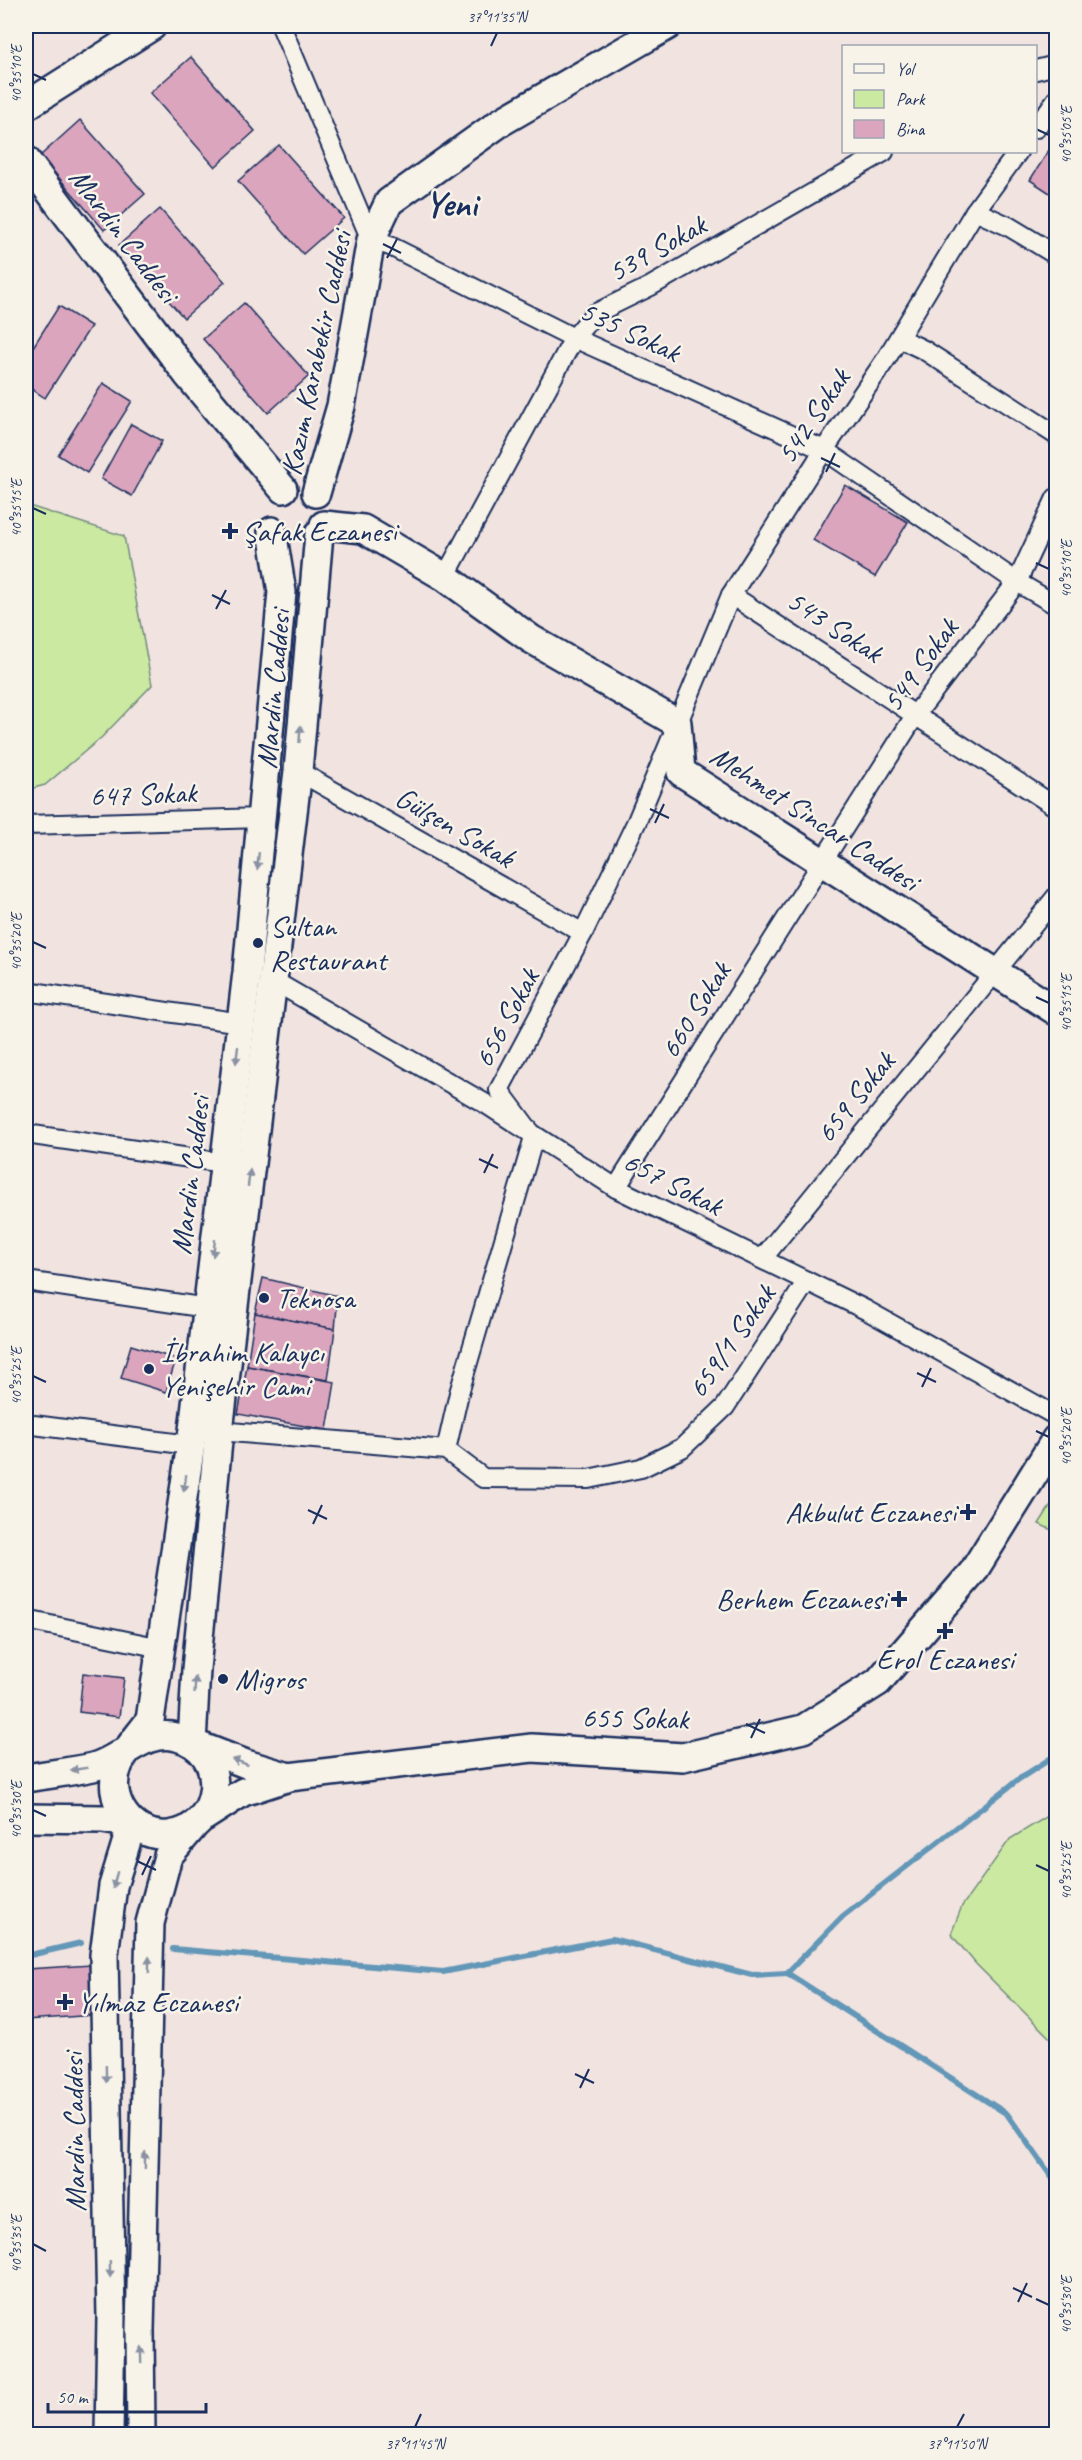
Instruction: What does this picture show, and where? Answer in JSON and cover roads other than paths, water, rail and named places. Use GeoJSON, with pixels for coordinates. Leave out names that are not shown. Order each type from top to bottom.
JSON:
{"type":"FeatureCollection","features":[{"type":"Feature","properties":{"kind":"street"},"geometry":{"type":"LineString","coordinates":[[26,106],[153,26]]}},
{"type":"Feature","properties":{"kind":"street"},"geometry":{"type":"LineString","coordinates":[[281,26],[371,240]]}},
{"type":"Feature","properties":{"kind":"street","name":"Kazım Karabekir Caddesi"},"geometry":{"type":"LineString","coordinates":[[322,530],[325,508],[316,493],[341,406],[371,240],[389,202],[501,122],[667,26]]}},
{"type":"Feature","properties":{"kind":"street"},"geometry":{"type":"LineString","coordinates":[[1037,70],[1056,65]]}},
{"type":"Feature","properties":{"kind":"street"},"geometry":{"type":"LineString","coordinates":[[1037,125],[1056,100]]}},
{"type":"Feature","properties":{"kind":"street","name":"539 Sokak"},"geometry":{"type":"LineString","coordinates":[[445,577],[574,338],[594,314],[651,286],[882,153]]}},
{"type":"Feature","properties":{"kind":"street","name":"542 Sokak"},"geometry":{"type":"LineString","coordinates":[[677,723],[731,595],[899,338],[975,211],[1017,153]]}},
{"type":"Feature","properties":{"kind":"street","name":"Mardin Caddesi"},"geometry":{"type":"LineString","coordinates":[[26,160],[187,374],[283,489],[270,503],[268,522],[272,531],[282,592],[241,1023],[207,1308],[190,1445],[150,1720],[129,1750]]}},
{"type":"Feature","properties":{"kind":"street"},"geometry":{"type":"LineString","coordinates":[[975,211],[1008,226],[1056,255]]}},
{"type":"Feature","properties":{"kind":"street","name":"535 Sokak"},"geometry":{"type":"LineString","coordinates":[[371,240],[390,246],[574,338],[824,450],[1017,582],[1056,604]]}},
{"type":"Feature","properties":{"kind":"street"},"geometry":{"type":"LineString","coordinates":[[899,338],[924,350],[1056,435]]}},
{"type":"Feature","properties":{"kind":"street"},"geometry":{"type":"LineString","coordinates":[[283,489],[301,486],[316,493]]}},
{"type":"Feature","properties":{"kind":"street","name":"549 Sokak"},"geometry":{"type":"LineString","coordinates":[[823,862],[916,714],[1017,582],[1056,498]]}},
{"type":"Feature","properties":{"kind":"street"},"geometry":{"type":"LineString","coordinates":[[272,531],[286,543],[303,544],[322,530],[363,529],[445,577],[531,639],[677,723]]}},
{"type":"Feature","properties":{"kind":"street","name":"Mardin Caddesi"},"geometry":{"type":"LineString","coordinates":[[192,1743],[196,1669],[219,1431],[274,981],[322,530]]}},
{"type":"Feature","properties":{"kind":"street","name":"543 Sokak"},"geometry":{"type":"LineString","coordinates":[[731,595],[1056,807]]}},
{"type":"Feature","properties":{"kind":"street","name":"Mehmet Sincar Caddesi"},"geometry":{"type":"LineString","coordinates":[[677,723],[681,772],[1056,1011]]}},
{"type":"Feature","properties":{"kind":"street","name":"656 Sokak"},"geometry":{"type":"LineString","coordinates":[[534,1137],[499,1090],[583,933],[637,821],[677,723]]}},
{"type":"Feature","properties":{"kind":"street","name":"Gülşen Sokak"},"geometry":{"type":"LineString","coordinates":[[298,771],[583,933]]}},
{"type":"Feature","properties":{"kind":"street","name":"647 Sokak"},"geometry":{"type":"LineString","coordinates":[[26,825],[262,818]]}},
{"type":"Feature","properties":{"kind":"street","name":"660 Sokak"},"geometry":{"type":"LineString","coordinates":[[616,1188],[823,862]]}},
{"type":"Feature","properties":{"kind":"street","name":"659 Sokak"},"geometry":{"type":"LineString","coordinates":[[762,1259],[1056,897]]}},
{"type":"Feature","properties":{"kind":"street","name":"657 Sokak"},"geometry":{"type":"LineString","coordinates":[[274,981],[486,1104],[616,1188],[866,1310],[1056,1416]]}},
{"type":"Feature","properties":{"kind":"street"},"geometry":{"type":"LineString","coordinates":[[26,991],[241,1023]]}},
{"type":"Feature","properties":{"kind":"street"},"geometry":{"type":"LineString","coordinates":[[26,1134],[224,1163]]}},
{"type":"Feature","properties":{"kind":"street"},"geometry":{"type":"LineString","coordinates":[[219,1431],[446,1450],[459,1394],[534,1137]]}},
{"type":"Feature","properties":{"kind":"street"},"geometry":{"type":"LineString","coordinates":[[26,1281],[207,1308]]}},
{"type":"Feature","properties":{"kind":"street","name":"659/1 Sokak"},"geometry":{"type":"LineString","coordinates":[[446,1450],[483,1478],[588,1479],[640,1468],[682,1448],[725,1407],[807,1281]]}},
{"type":"Feature","properties":{"kind":"street"},"geometry":{"type":"LineString","coordinates":[[26,1424],[190,1445]]}},
{"type":"Feature","properties":{"kind":"street","name":"655 Sokak"},"geometry":{"type":"LineString","coordinates":[[198,1823],[243,1792],[289,1776],[532,1748],[683,1756],[803,1729],[878,1682],[973,1572],[1056,1438]]}},
{"type":"Feature","properties":{"kind":"street"},"geometry":{"type":"LineString","coordinates":[[26,1620],[161,1648]]}},
{"type":"Feature","properties":{"kind":"street"},"geometry":{"type":"LineString","coordinates":[[26,1778],[95,1766],[129,1750],[142,1740],[159,1735],[176,1736],[192,1743],[205,1755],[213,1770],[215,1788],[212,1803],[198,1823],[168,1856],[150,1923],[140,2330],[141,2432],[115,2434]]}},
{"type":"Feature","properties":{"kind":"street","name":"655 Sokak"},"geometry":{"type":"LineString","coordinates":[[192,1743],[246,1764],[289,1776]]}},
{"type":"Feature","properties":{"kind":"street"},"geometry":{"type":"LineString","coordinates":[[129,1750],[118,1764],[114,1781],[118,1805],[132,1824]]}},
{"type":"Feature","properties":{"kind":"street"},"geometry":{"type":"LineString","coordinates":[[26,1818],[103,1819],[132,1824],[146,1832],[161,1836],[177,1834],[198,1823]]}},
{"type":"Feature","properties":{"kind":"street","name":"Mardin Caddesi"},"geometry":{"type":"LineString","coordinates":[[109,2434],[111,2317],[104,1955],[113,1886],[132,1824]]}},
{"type":"Feature","properties":{"kind":"waterway"},"geometry":{"type":"LineString","coordinates":[[173,1949],[443,1972],[612,1939],[752,1975],[787,1973],[843,1916],[1019,1779],[1056,1755]]}},
{"type":"Feature","properties":{"kind":"waterway"},"geometry":{"type":"LineString","coordinates":[[26,1956],[81,1943]]}},
{"type":"Feature","properties":{"kind":"waterway"},"geometry":{"type":"LineString","coordinates":[[787,1973],[1007,2114],[1056,2183]]}},
{"type":"Feature","properties":{"kind":"place","name":"Şafak Eczanesi"},"geometry":{"type":"Point","coordinates":[230,531]}},
{"type":"Feature","properties":{"kind":"place","name":"Sultan Restaurant"},"geometry":{"type":"Point","coordinates":[258,943]}},
{"type":"Feature","properties":{"kind":"place","name":"Teknosa"},"geometry":{"type":"Point","coordinates":[264,1298]}},
{"type":"Feature","properties":{"kind":"place","name":"İbrahim Kalaycı Yenişehir Cami"},"geometry":{"type":"Point","coordinates":[149,1369]}},
{"type":"Feature","properties":{"kind":"place","name":"Akbulut Eczanesi"},"geometry":{"type":"Point","coordinates":[968,1512]}},
{"type":"Feature","properties":{"kind":"place","name":"Berhem Eczanesi"},"geometry":{"type":"Point","coordinates":[899,1599]}},
{"type":"Feature","properties":{"kind":"place","name":"Erol Eczanesi"},"geometry":{"type":"Point","coordinates":[945,1631]}},
{"type":"Feature","properties":{"kind":"place","name":"Migros"},"geometry":{"type":"Point","coordinates":[223,1679]}},
{"type":"Feature","properties":{"kind":"place","name":"Yılmaz Eczanesi"},"geometry":{"type":"Point","coordinates":[65,2002]}},
{"type":"Feature","properties":{"kind":"district","name":"Yeni"},"geometry":{"type":"Point","coordinates":[451,204]}}]}
